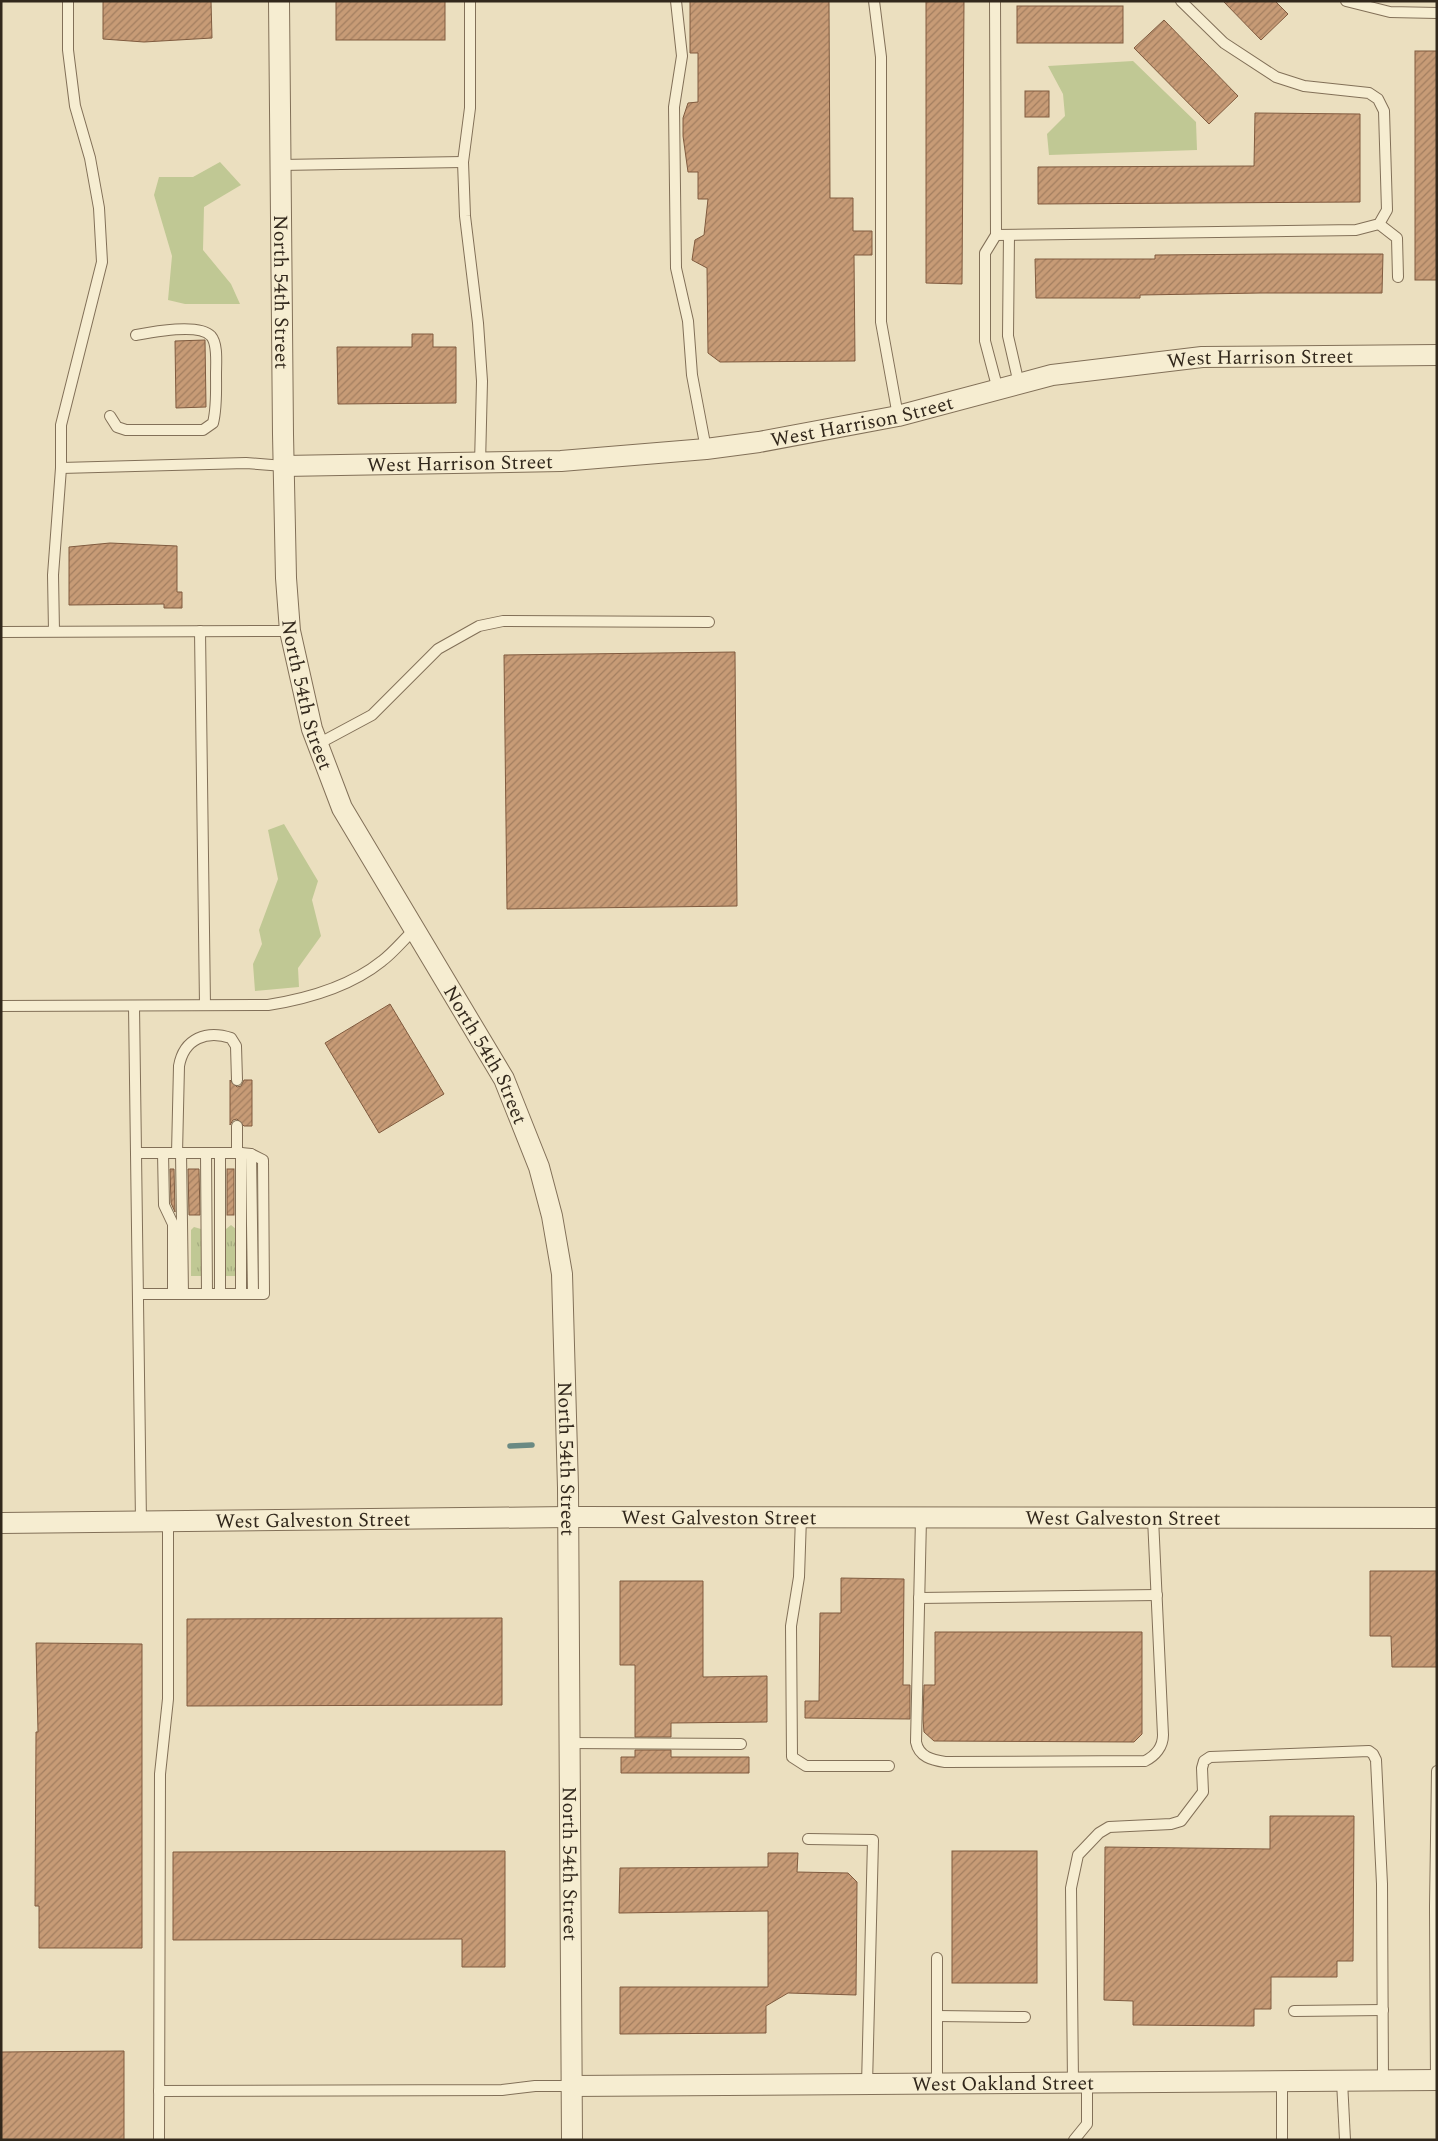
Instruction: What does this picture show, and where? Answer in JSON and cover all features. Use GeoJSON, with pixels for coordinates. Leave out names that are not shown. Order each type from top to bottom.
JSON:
{"type":"FeatureCollection","features":[{"type":"Feature","properties":{"kind":"street","name":"North 54th Street"},"geometry":{"type":"LineString","coordinates":[[280,1],[284,466],[286,578],[290,631],[312,729],[342,808],[504,1079],[539,1167],[552,1216],[562,1274],[568,1517],[572,2140]]}},
{"type":"Feature","properties":{"kind":"street","name":"West Harrison Street"},"geometry":{"type":"LineString","coordinates":[[284,466],[480,464],[561,461],[706,449],[759,442],[898,416],[1052,375],[1202,357],[1437,355]]}},
{"type":"Feature","properties":{"kind":"street","name":"West Galveston Street"},"geometry":{"type":"LineString","coordinates":[[1,1523],[568,1517],[1437,1518]]}},
{"type":"Feature","properties":{"kind":"street","name":"West Oakland Street"},"geometry":{"type":"LineString","coordinates":[[571,2086],[1436,2080]]}},
{"type":"Feature","properties":{"kind":"lane"},"geometry":{"type":"LineString","coordinates":[[54,631],[54,558],[61,468],[61,425],[102,262],[97,200],[90,158],[75,106],[68,50],[68,1]]}},
{"type":"Feature","properties":{"kind":"lane"},"geometry":{"type":"LineString","coordinates":[[470,1],[470,108],[463,162],[464,216],[478,323],[482,381],[480,464]]}},
{"type":"Feature","properties":{"kind":"lane"},"geometry":{"type":"LineString","coordinates":[[676,1],[682,56],[674,107],[676,268],[688,321],[692,375],[706,449]]}},
{"type":"Feature","properties":{"kind":"lane"},"geometry":{"type":"LineString","coordinates":[[874,1],[881,57],[881,322],[898,416]]}},
{"type":"Feature","properties":{"kind":"lane"},"geometry":{"type":"LineString","coordinates":[[994,1],[996,235],[985,253],[985,341],[998,390]]}},
{"type":"Feature","properties":{"kind":"lane"},"geometry":{"type":"LineString","coordinates":[[996,235],[1356,230],[1380,224],[1387,210],[1384,111],[1378,100],[1369,92],[1304,86],[1276,77],[1224,43],[1181,1]]}},
{"type":"Feature","properties":{"kind":"lane"},"geometry":{"type":"LineString","coordinates":[[1346,1],[1390,12],[1437,13]]}},
{"type":"Feature","properties":{"kind":"lane"},"geometry":{"type":"LineString","coordinates":[[280,165],[463,162]]}},
{"type":"Feature","properties":{"kind":"lane"},"geometry":{"type":"LineString","coordinates":[[1380,224],[1397,238],[1398,277]]}},
{"type":"Feature","properties":{"kind":"lane"},"geometry":{"type":"LineString","coordinates":[[1010,235],[1008,336],[1019,384]]}},
{"type":"Feature","properties":{"kind":"lane"},"geometry":{"type":"LineString","coordinates":[[110,416],[117,427],[126,430],[203,430],[213,423],[216,369],[214,342],[211,336],[201,332],[183,330],[136,335]]}},
{"type":"Feature","properties":{"kind":"lane"},"geometry":{"type":"LineString","coordinates":[[61,468],[246,463],[284,466]]}},
{"type":"Feature","properties":{"kind":"lane"},"geometry":{"type":"LineString","coordinates":[[318,744],[372,715],[438,649],[484,625],[503,621],[709,622]]}},
{"type":"Feature","properties":{"kind":"lane"},"geometry":{"type":"LineString","coordinates":[[200,631],[206,1005]]}},
{"type":"Feature","properties":{"kind":"lane"},"geometry":{"type":"LineString","coordinates":[[1,632],[290,631]]}},
{"type":"Feature","properties":{"kind":"lane"},"geometry":{"type":"LineString","coordinates":[[1,1006],[268,1005],[295,1001],[346,982],[382,962],[415,929]]}},
{"type":"Feature","properties":{"kind":"lane"},"geometry":{"type":"LineString","coordinates":[[134,1006],[141,1522]]}},
{"type":"Feature","properties":{"kind":"lane"},"geometry":{"type":"LineString","coordinates":[[178,1294],[179,1066],[181,1054],[194,1039],[210,1034],[231,1038],[236,1046],[238,1080]]}},
{"type":"Feature","properties":{"kind":"lane"},"geometry":{"type":"LineString","coordinates":[[237,1126],[243,1153],[242,1294]]}},
{"type":"Feature","properties":{"kind":"lane"},"geometry":{"type":"LineString","coordinates":[[136,1153],[243,1153],[263,1160],[264,1294],[138,1294]]}},
{"type":"Feature","properties":{"kind":"lane"},"geometry":{"type":"LineString","coordinates":[[163,1153],[164,1205],[173,1224],[178,1294]]}},
{"type":"Feature","properties":{"kind":"lane"},"geometry":{"type":"LineString","coordinates":[[206,1153],[207,1294]]}},
{"type":"Feature","properties":{"kind":"lane"},"geometry":{"type":"LineString","coordinates":[[220,1153],[220,1294]]}},
{"type":"Feature","properties":{"kind":"lane"},"geometry":{"type":"LineString","coordinates":[[801,1517],[799,1577],[791,1626],[792,1756],[806,1766],[889,1766]]}},
{"type":"Feature","properties":{"kind":"lane"},"geometry":{"type":"LineString","coordinates":[[920,1518],[916,1742],[921,1754],[933,1760],[945,1762],[1145,1761],[1156,1753],[1163,1741],[1153,1518]]}},
{"type":"Feature","properties":{"kind":"lane"},"geometry":{"type":"LineString","coordinates":[[159,2140],[160,1774],[168,1700],[168,1521]]}},
{"type":"Feature","properties":{"kind":"lane"},"geometry":{"type":"LineString","coordinates":[[919,1598],[1157,1595]]}},
{"type":"Feature","properties":{"kind":"lane"},"geometry":{"type":"LineString","coordinates":[[569,1743],[741,1744]]}},
{"type":"Feature","properties":{"kind":"lane"},"geometry":{"type":"LineString","coordinates":[[1074,2140],[1087,2124],[1080,2083],[1071,1888],[1076,1860],[1086,1845],[1109,1828],[1171,1824],[1181,1820],[1203,1792],[1202,1768],[1204,1761],[1210,1757],[1369,1751],[1373,1754],[1376,1760],[1382,1884],[1383,2081]]}},
{"type":"Feature","properties":{"kind":"lane"},"geometry":{"type":"LineString","coordinates":[[1436,2080],[1437,1770]]}},
{"type":"Feature","properties":{"kind":"lane"},"geometry":{"type":"LineString","coordinates":[[808,1839],[873,1840],[867,2085]]}},
{"type":"Feature","properties":{"kind":"lane"},"geometry":{"type":"LineString","coordinates":[[938,1958],[938,2084]]}},
{"type":"Feature","properties":{"kind":"lane"},"geometry":{"type":"LineString","coordinates":[[1294,2011],[1383,2010]]}},
{"type":"Feature","properties":{"kind":"lane"},"geometry":{"type":"LineString","coordinates":[[938,2016],[1025,2017]]}},
{"type":"Feature","properties":{"kind":"lane"},"geometry":{"type":"LineString","coordinates":[[1342,2081],[1345,2140]]}},
{"type":"Feature","properties":{"kind":"lane"},"geometry":{"type":"LineString","coordinates":[[1282,2082],[1282,2140]]}},
{"type":"Feature","properties":{"kind":"lane"},"geometry":{"type":"LineString","coordinates":[[159,2091],[502,2090],[535,2086],[571,2086]]}},
{"type":"Feature","properties":{"kind":"green space"},"geometry":{"type":"Polygon","coordinates":[[[1133,61],[1196,122],[1197,150],[1049,155],[1047,134],[1065,116],[1063,94],[1048,66],[1133,61]]]}},
{"type":"Feature","properties":{"kind":"green space"},"geometry":{"type":"Polygon","coordinates":[[[220,162],[241,185],[204,207],[203,250],[231,284],[240,304],[185,304],[168,300],[172,256],[154,195],[159,177],[193,177],[220,162]]]}},
{"type":"Feature","properties":{"kind":"green space"},"geometry":{"type":"Polygon","coordinates":[[[284,824],[318,881],[312,900],[321,936],[298,968],[299,987],[255,991],[253,964],[262,944],[259,930],[278,879],[268,830],[284,824]]]}},
{"type":"Feature","properties":{"kind":"green space"},"geometry":{"type":"Polygon","coordinates":[[[231,1225],[236,1229],[236,1276],[226,1276],[226,1229],[231,1225]]]}},
{"type":"Feature","properties":{"kind":"green space"},"geometry":{"type":"Polygon","coordinates":[[[194,1227],[201,1229],[201,1276],[191,1276],[191,1230],[194,1227]]]}},
{"type":"Feature","properties":{"kind":"building"},"geometry":{"type":"Polygon","coordinates":[[[103,1],[211,1],[212,38],[144,42],[103,39],[103,1]]]}},
{"type":"Feature","properties":{"kind":"building"},"geometry":{"type":"Polygon","coordinates":[[[336,1],[445,1],[445,40],[336,40],[336,1]]]}},
{"type":"Feature","properties":{"kind":"building"},"geometry":{"type":"Polygon","coordinates":[[[690,1],[829,1],[830,198],[853,198],[853,231],[872,231],[872,255],[854,255],[855,361],[720,362],[708,353],[707,268],[692,260],[695,240],[704,235],[708,199],[698,199],[698,172],[688,172],[683,136],[683,118],[688,103],[698,102],[698,53],[690,53],[690,1]]]}},
{"type":"Feature","properties":{"kind":"building"},"geometry":{"type":"Polygon","coordinates":[[[926,1],[964,1],[962,284],[926,283],[926,1]]]}},
{"type":"Feature","properties":{"kind":"building"},"geometry":{"type":"Polygon","coordinates":[[[1223,1],[1275,1],[1288,14],[1261,40],[1223,1]]]}},
{"type":"Feature","properties":{"kind":"building"},"geometry":{"type":"Polygon","coordinates":[[[1017,6],[1123,6],[1123,43],[1017,43],[1017,6]]]}},
{"type":"Feature","properties":{"kind":"building"},"geometry":{"type":"Polygon","coordinates":[[[1164,20],[1238,96],[1209,124],[1134,48],[1164,20]]]}},
{"type":"Feature","properties":{"kind":"building"},"geometry":{"type":"Polygon","coordinates":[[[1415,51],[1437,51],[1437,280],[1415,280],[1415,51]]]}},
{"type":"Feature","properties":{"kind":"building"},"geometry":{"type":"Polygon","coordinates":[[[1025,91],[1049,91],[1049,117],[1025,117],[1025,91]]]}},
{"type":"Feature","properties":{"kind":"building"},"geometry":{"type":"Polygon","coordinates":[[[1255,113],[1360,114],[1360,202],[1038,204],[1038,167],[1254,166],[1255,113]]]}},
{"type":"Feature","properties":{"kind":"building"},"geometry":{"type":"Polygon","coordinates":[[[1383,254],[1382,293],[1261,293],[1140,295],[1140,298],[1036,298],[1035,259],[1155,259],[1155,255],[1383,254]]]}},
{"type":"Feature","properties":{"kind":"building"},"geometry":{"type":"Polygon","coordinates":[[[412,334],[433,334],[433,347],[456,347],[456,403],[338,404],[337,347],[412,347],[412,334]]]}},
{"type":"Feature","properties":{"kind":"building"},"geometry":{"type":"Polygon","coordinates":[[[205,340],[206,407],[176,408],[175,341],[205,340]]]}},
{"type":"Feature","properties":{"kind":"building"},"geometry":{"type":"Polygon","coordinates":[[[110,543],[177,546],[177,592],[182,592],[182,608],[164,608],[164,604],[69,605],[69,547],[110,543]]]}},
{"type":"Feature","properties":{"kind":"building"},"geometry":{"type":"Polygon","coordinates":[[[735,652],[737,906],[507,909],[504,655],[735,652]]]}},
{"type":"Feature","properties":{"kind":"building"},"geometry":{"type":"Polygon","coordinates":[[[390,1004],[444,1094],[379,1133],[325,1043],[390,1004]]]}},
{"type":"Feature","properties":{"kind":"building"},"geometry":{"type":"Polygon","coordinates":[[[230,1080],[237,1087],[241,1086],[244,1080],[252,1080],[252,1126],[244,1126],[237,1119],[233,1120],[230,1125],[230,1080]]]}},
{"type":"Feature","properties":{"kind":"building"},"geometry":{"type":"Polygon","coordinates":[[[170,1169],[174,1169],[175,1212],[171,1203],[170,1169]]]}},
{"type":"Feature","properties":{"kind":"building"},"geometry":{"type":"Polygon","coordinates":[[[188,1169],[199,1169],[200,1215],[189,1215],[188,1169]]]}},
{"type":"Feature","properties":{"kind":"building"},"geometry":{"type":"Polygon","coordinates":[[[227,1169],[234,1169],[234,1215],[227,1215],[227,1169]]]}},
{"type":"Feature","properties":{"kind":"building"},"geometry":{"type":"Polygon","coordinates":[[[1370,1571],[1437,1571],[1437,1667],[1392,1667],[1391,1636],[1370,1636],[1370,1571]]]}},
{"type":"Feature","properties":{"kind":"building"},"geometry":{"type":"Polygon","coordinates":[[[841,1578],[904,1579],[903,1685],[910,1685],[910,1719],[805,1718],[805,1701],[819,1701],[820,1613],[841,1613],[841,1578]]]}},
{"type":"Feature","properties":{"kind":"building"},"geometry":{"type":"Polygon","coordinates":[[[620,1581],[703,1581],[703,1677],[767,1676],[767,1722],[671,1723],[671,1737],[635,1737],[635,1665],[620,1665],[620,1581]]]}},
{"type":"Feature","properties":{"kind":"building"},"geometry":{"type":"Polygon","coordinates":[[[502,1618],[502,1705],[187,1706],[187,1619],[502,1618]]]}},
{"type":"Feature","properties":{"kind":"building"},"geometry":{"type":"Polygon","coordinates":[[[935,1632],[1142,1632],[1142,1734],[1134,1742],[934,1741],[924,1732],[923,1719],[924,1685],[935,1685],[935,1632]]]}},
{"type":"Feature","properties":{"kind":"building"},"geometry":{"type":"Polygon","coordinates":[[[36,1643],[142,1644],[142,1948],[39,1948],[39,1906],[35,1906],[36,1732],[38,1732],[36,1643]]]}},
{"type":"Feature","properties":{"kind":"building"},"geometry":{"type":"Polygon","coordinates":[[[635,1750],[671,1750],[671,1757],[749,1757],[749,1773],[621,1773],[621,1757],[635,1757],[635,1750]]]}},
{"type":"Feature","properties":{"kind":"building"},"geometry":{"type":"Polygon","coordinates":[[[1270,1816],[1354,1816],[1353,1961],[1337,1961],[1337,1977],[1271,1977],[1271,2009],[1254,2009],[1254,2026],[1133,2025],[1133,2001],[1104,2000],[1105,1847],[1270,1849],[1270,1816]]]}},
{"type":"Feature","properties":{"kind":"building"},"geometry":{"type":"Polygon","coordinates":[[[505,1851],[505,1967],[462,1967],[462,1939],[173,1940],[173,1852],[505,1851]]]}},
{"type":"Feature","properties":{"kind":"building"},"geometry":{"type":"Polygon","coordinates":[[[952,1851],[1037,1851],[1037,1983],[952,1983],[952,1851]]]}},
{"type":"Feature","properties":{"kind":"building"},"geometry":{"type":"Polygon","coordinates":[[[768,1853],[798,1853],[797,1872],[848,1873],[857,1882],[856,1995],[788,1993],[766,2006],[766,2033],[620,2034],[620,1987],[768,1987],[768,1911],[619,1913],[620,1868],[768,1867],[768,1853]]]}},
{"type":"Feature","properties":{"kind":"building"},"geometry":{"type":"Polygon","coordinates":[[[124,2051],[124,2140],[1,2140],[1,2052],[124,2051]]]}},
{"type":"Feature","properties":{"kind":"waterway"},"geometry":{"type":"LineString","coordinates":[[510,1446],[532,1445]]}}]}
